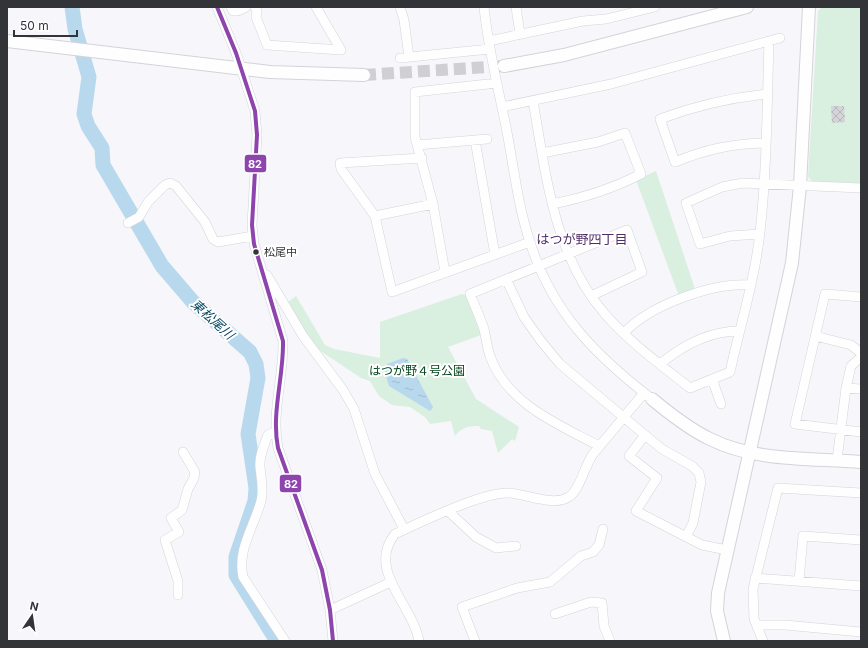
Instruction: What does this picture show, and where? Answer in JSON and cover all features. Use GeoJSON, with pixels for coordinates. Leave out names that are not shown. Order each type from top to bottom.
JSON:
{"type":"FeatureCollection","features":[{"type":"Feature","properties":{"kind":"street"},"geometry":{"type":"LineString","coordinates":[[217,7],[241,68],[255,111],[257,135],[252,225],[253,236],[283,341],[283,358],[275,432],[278,448],[322,570],[330,610],[333,641]]}},
{"type":"Feature","properties":{"kind":"street"},"geometry":{"type":"LineString","coordinates":[[230,7],[233,11],[238,11],[246,7]]}},
{"type":"Feature","properties":{"kind":"street"},"geometry":{"type":"LineString","coordinates":[[255,7],[257,11],[256,17],[267,45],[341,50],[316,7]]}},
{"type":"Feature","properties":{"kind":"street"},"geometry":{"type":"LineString","coordinates":[[400,7],[404,20],[404,57],[438,50],[490,45],[520,34],[583,21],[606,19],[656,7]]}},
{"type":"Feature","properties":{"kind":"street"},"geometry":{"type":"LineString","coordinates":[[484,7],[523,219],[538,266],[564,314],[581,336],[600,355],[648,396],[683,424],[710,440],[750,453],[766,456],[861,462]]}},
{"type":"Feature","properties":{"kind":"street"},"geometry":{"type":"LineString","coordinates":[[516,7],[520,34]]}},
{"type":"Feature","properties":{"kind":"street"},"geometry":{"type":"LineString","coordinates":[[504,66],[564,55],[748,7]]}},
{"type":"Feature","properties":{"kind":"street"},"geometry":{"type":"LineString","coordinates":[[724,641],[718,611],[718,593],[788,283],[800,186],[808,8]]}},
{"type":"Feature","properties":{"kind":"street"},"geometry":{"type":"LineString","coordinates":[[502,107],[611,84],[780,38]]}},
{"type":"Feature","properties":{"kind":"street"},"geometry":{"type":"LineString","coordinates":[[7,41],[270,72],[364,75]]}},
{"type":"Feature","properties":{"kind":"street"},"geometry":{"type":"LineString","coordinates":[[533,101],[552,204],[568,253],[591,296],[606,315],[624,333],[690,388],[730,372],[751,285],[760,234],[764,184],[769,41]]}},
{"type":"Feature","properties":{"kind":"street"},"geometry":{"type":"LineString","coordinates":[[445,272],[422,158],[415,138],[415,92],[497,83]]}},
{"type":"Feature","properties":{"kind":"street"},"geometry":{"type":"LineString","coordinates":[[765,144],[719,146],[675,162],[660,119],[686,109],[724,100],[767,94]]}},
{"type":"Feature","properties":{"kind":"street"},"geometry":{"type":"LineString","coordinates":[[542,153],[598,142],[625,133],[640,174],[598,193],[552,204]]}},
{"type":"Feature","properties":{"kind":"street"},"geometry":{"type":"LineString","coordinates":[[417,145],[487,138]]}},
{"type":"Feature","properties":{"kind":"street"},"geometry":{"type":"LineString","coordinates":[[475,140],[495,255]]}},
{"type":"Feature","properties":{"kind":"street"},"geometry":{"type":"LineString","coordinates":[[422,158],[340,163],[341,169],[375,216],[388,293],[530,242]]}},
{"type":"Feature","properties":{"kind":"street"},"geometry":{"type":"LineString","coordinates":[[760,234],[730,236],[700,244],[686,203],[722,186],[743,183],[861,188]]}},
{"type":"Feature","properties":{"kind":"street"},"geometry":{"type":"LineString","coordinates":[[128,223],[139,217],[148,202],[165,185],[170,184],[176,186],[205,222],[213,239],[218,242],[253,236]]}},
{"type":"Feature","properties":{"kind":"street"},"geometry":{"type":"LineString","coordinates":[[375,216],[432,204]]}},
{"type":"Feature","properties":{"kind":"street"},"geometry":{"type":"LineString","coordinates":[[591,296],[642,272],[627,230],[470,294],[483,328],[490,356],[496,368],[512,390],[530,407],[599,446]]}},
{"type":"Feature","properties":{"kind":"street"},"geometry":{"type":"LineString","coordinates":[[259,261],[303,336],[354,409],[375,474],[404,530]]}},
{"type":"Feature","properties":{"kind":"street"},"geometry":{"type":"LineString","coordinates":[[506,279],[524,316],[550,353],[560,364],[645,435],[667,452],[692,466],[701,478],[693,523],[686,536]]}},
{"type":"Feature","properties":{"kind":"street"},"geometry":{"type":"LineString","coordinates":[[624,333],[652,312],[704,290],[727,284],[751,285]]}},
{"type":"Feature","properties":{"kind":"street"},"geometry":{"type":"LineString","coordinates":[[861,297],[825,294],[795,424],[840,431],[861,432]]}},
{"type":"Feature","properties":{"kind":"street"},"geometry":{"type":"LineString","coordinates":[[660,364],[678,351],[698,340],[718,334],[739,331]]}},
{"type":"Feature","properties":{"kind":"street"},"geometry":{"type":"LineString","coordinates":[[815,336],[851,345],[861,353]]}},
{"type":"Feature","properties":{"kind":"street"},"geometry":{"type":"LineString","coordinates":[[837,460],[846,388],[851,366],[861,357]]}},
{"type":"Feature","properties":{"kind":"street"},"geometry":{"type":"LineString","coordinates":[[712,379],[721,404]]}},
{"type":"Feature","properties":{"kind":"street"},"geometry":{"type":"LineString","coordinates":[[846,388],[861,389]]}},
{"type":"Feature","properties":{"kind":"street"},"geometry":{"type":"LineString","coordinates":[[419,641],[412,619],[398,598],[391,582],[385,560],[385,551],[389,541],[395,534],[448,511],[495,494],[518,493],[549,501],[569,497],[575,491],[587,463],[599,446],[624,416],[648,396]]}},
{"type":"Feature","properties":{"kind":"street"},"geometry":{"type":"LineString","coordinates":[[275,432],[268,435],[262,450],[260,466],[262,487],[261,500],[244,545],[241,567],[244,577],[285,641]]}},
{"type":"Feature","properties":{"kind":"street"},"geometry":{"type":"LineString","coordinates":[[645,435],[629,456],[657,478],[636,511],[702,545],[727,550]]}},
{"type":"Feature","properties":{"kind":"street"},"geometry":{"type":"LineString","coordinates":[[178,595],[178,581],[165,540],[179,532],[171,518],[182,510],[188,489],[194,478],[194,472],[183,452]]}},
{"type":"Feature","properties":{"kind":"street"},"geometry":{"type":"LineString","coordinates":[[763,641],[754,619],[752,606],[755,578],[778,488],[861,493]]}},
{"type":"Feature","properties":{"kind":"street"},"geometry":{"type":"LineString","coordinates":[[448,511],[476,537],[496,548],[516,546]]}},
{"type":"Feature","properties":{"kind":"street"},"geometry":{"type":"LineString","coordinates":[[475,641],[462,607],[517,588],[550,582],[581,556],[593,552],[599,545],[603,529]]}},
{"type":"Feature","properties":{"kind":"street"},"geometry":{"type":"LineString","coordinates":[[799,581],[802,536],[861,540]]}},
{"type":"Feature","properties":{"kind":"street"},"geometry":{"type":"LineString","coordinates":[[755,578],[861,586]]}},
{"type":"Feature","properties":{"kind":"street"},"geometry":{"type":"LineString","coordinates":[[330,610],[391,582]]}},
{"type":"Feature","properties":{"kind":"street"},"geometry":{"type":"LineString","coordinates":[[555,614],[591,602],[602,603],[604,626],[610,641]]}},
{"type":"Feature","properties":{"kind":"street"},"geometry":{"type":"LineString","coordinates":[[757,625],[785,625],[861,632]]}},
{"type":"Feature","properties":{"kind":"green space"},"geometry":{"type":"Polygon","coordinates":[[[822,7],[861,7],[861,183],[813,182],[808,177],[818,11],[822,7]]]}},
{"type":"Feature","properties":{"kind":"green space"},"geometry":{"type":"Polygon","coordinates":[[[656,171],[695,289],[679,296],[636,180],[656,171]]]}},
{"type":"Feature","properties":{"kind":"green space","name":"はつが野４号公園"},"geometry":{"type":"Polygon","coordinates":[[[462,294],[466,295],[481,335],[448,347],[476,399],[519,427],[515,441],[512,439],[498,453],[492,431],[481,429],[479,426],[472,426],[463,429],[455,436],[451,421],[430,424],[425,417],[410,407],[392,405],[379,396],[370,381],[361,378],[322,352],[310,341],[287,303],[296,296],[325,345],[334,349],[380,358],[380,322],[462,294]]]}},
{"type":"Feature","properties":{"kind":"water"},"geometry":{"type":"Polygon","coordinates":[[[403,358],[407,359],[433,407],[430,411],[389,386],[385,373],[387,364],[403,358]]]}},
{"type":"Feature","properties":{"kind":"building"},"geometry":{"type":"Polygon","coordinates":[[[831,106],[844,106],[845,122],[832,123],[831,106]]]}},
{"type":"Feature","properties":{"kind":"waterway","name":"東松尾川"},"geometry":{"type":"LineString","coordinates":[[72,7],[75,29],[89,77],[84,114],[88,126],[102,148],[103,165],[162,266],[193,302],[250,352],[256,364],[258,378],[248,434],[256,488],[255,501],[236,557],[236,575],[277,641]]}},
{"type":"Feature","properties":{"kind":"tunnel"},"geometry":{"type":"LineString","coordinates":[[364,75],[504,66]]}},
{"type":"Feature","properties":{"kind":"transit line","name":"82"},"geometry":{"type":"LineString","coordinates":[[217,7],[236,53],[255,111],[257,135],[252,225],[254,244],[283,341],[282,368],[276,421],[278,448],[322,570],[330,610],[333,641]]}},
{"type":"Feature","properties":{"kind":"place","name":"松尾中"},"geometry":{"type":"Point","coordinates":[256,252]}},
{"type":"Feature","properties":{"kind":"district","name":"はつが野四丁目"},"geometry":{"type":"Point","coordinates":[582,239]}}]}
